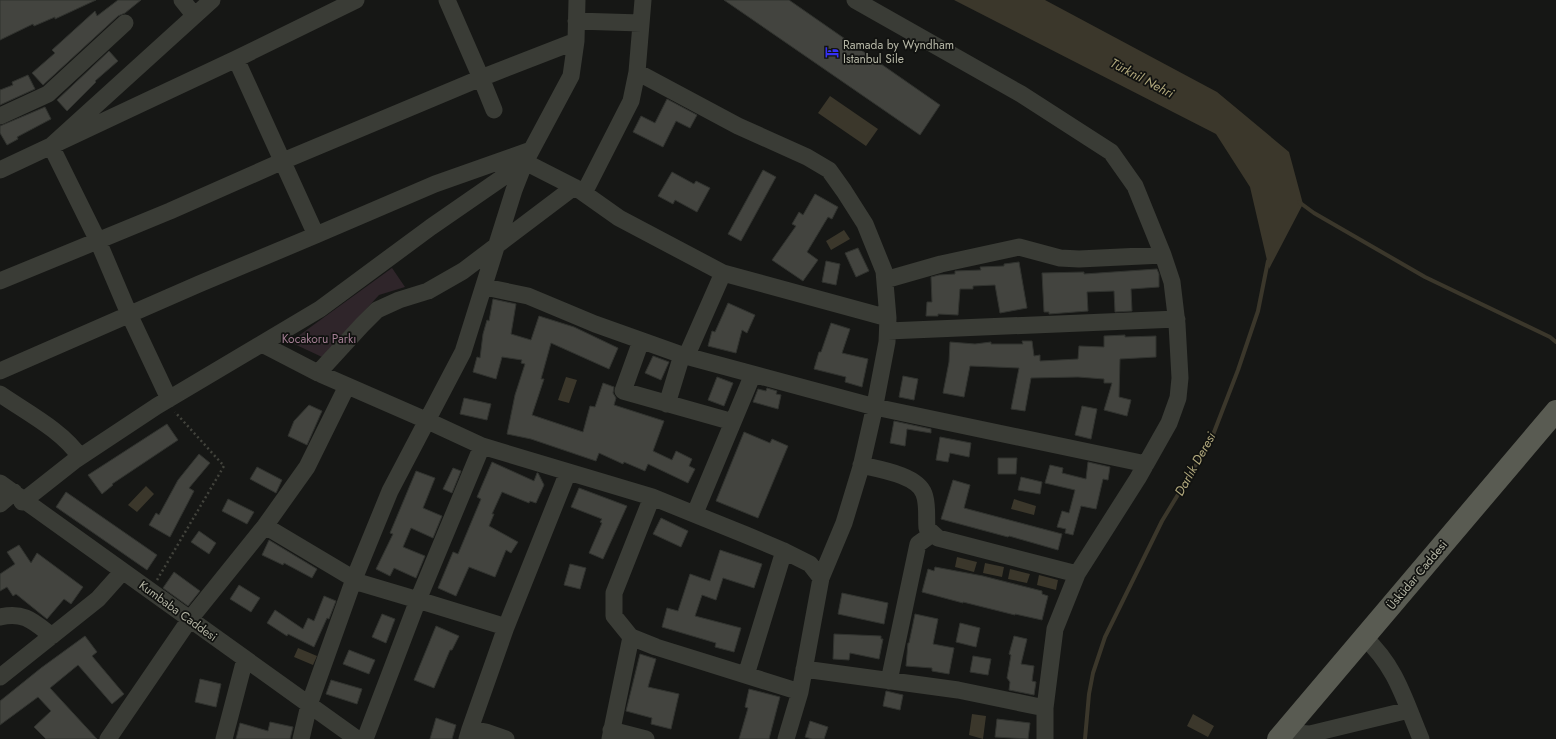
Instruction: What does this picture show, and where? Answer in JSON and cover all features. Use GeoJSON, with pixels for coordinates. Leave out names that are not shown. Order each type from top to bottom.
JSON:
{"type":"FeatureCollection","features":[{"type":"Feature","properties":{"kind":"main road","name":"Üsküdar Caddesi"},"geometry":{"type":"LineString","coordinates":[[1283,735],[1364,637],[1556,411]]}},
{"type":"Feature","properties":{"kind":"street"},"geometry":{"type":"LineString","coordinates":[[182,0],[194,15]]}},
{"type":"Feature","properties":{"kind":"street"},"geometry":{"type":"LineString","coordinates":[[50,146],[212,0]]}},
{"type":"Feature","properties":{"kind":"street"},"geometry":{"type":"LineString","coordinates":[[0,170],[236,59],[356,0]]}},
{"type":"Feature","properties":{"kind":"street"},"geometry":{"type":"LineString","coordinates":[[446,0],[494,110]]}},
{"type":"Feature","properties":{"kind":"street"},"geometry":{"type":"LineString","coordinates":[[300,739],[309,705],[354,580],[390,491],[463,352],[487,281],[514,190],[528,156],[571,76],[576,41],[577,0]]}},
{"type":"Feature","properties":{"kind":"street"},"geometry":{"type":"LineString","coordinates":[[318,373],[377,310],[399,300],[428,291],[463,271],[497,244],[579,190],[631,101],[637,72],[643,0]]}},
{"type":"Feature","properties":{"kind":"street"},"geometry":{"type":"LineString","coordinates":[[855,0],[1021,94],[1111,152],[1135,186],[1163,255],[1172,282],[1177,319],[1180,378],[1178,398],[1169,423],[1146,464],[1077,574],[1055,629],[1045,708],[1045,739]]}},
{"type":"Feature","properties":{"kind":"street"},"geometry":{"type":"LineString","coordinates":[[576,21],[641,23]]}},
{"type":"Feature","properties":{"kind":"street"},"geometry":{"type":"LineString","coordinates":[[0,116],[48,94],[125,23]]}},
{"type":"Feature","properties":{"kind":"street"},"geometry":{"type":"LineString","coordinates":[[0,282],[481,78],[576,41]]}},
{"type":"Feature","properties":{"kind":"street"},"geometry":{"type":"LineString","coordinates":[[236,59],[316,235]]}},
{"type":"Feature","properties":{"kind":"street"},"geometry":{"type":"LineString","coordinates":[[637,72],[738,126],[807,157],[829,170],[865,224],[884,271],[888,342],[875,407],[861,465],[844,523],[821,578],[800,692],[786,739]]}},
{"type":"Feature","properties":{"kind":"street"},"geometry":{"type":"LineString","coordinates":[[50,146],[98,241],[167,400]]}},
{"type":"Feature","properties":{"kind":"street"},"geometry":{"type":"LineString","coordinates":[[528,156],[619,218],[723,273],[888,324],[1177,319]]}},
{"type":"Feature","properties":{"kind":"street"},"geometry":{"type":"LineString","coordinates":[[0,371],[129,314],[435,184],[528,156]]}},
{"type":"Feature","properties":{"kind":"street"},"geometry":{"type":"LineString","coordinates":[[0,504],[20,497],[167,400],[320,309],[528,156]]}},
{"type":"Feature","properties":{"kind":"street"},"geometry":{"type":"LineString","coordinates":[[885,280],[941,264],[1019,247],[1060,258],[1079,259],[1163,255]]}},
{"type":"Feature","properties":{"kind":"street"},"geometry":{"type":"LineString","coordinates":[[473,263],[487,281],[528,296],[595,324],[684,356],[875,407],[1146,464]]}},
{"type":"Feature","properties":{"kind":"street"},"geometry":{"type":"LineString","coordinates":[[667,404],[684,356],[723,273]]}},
{"type":"Feature","properties":{"kind":"street"},"geometry":{"type":"LineString","coordinates":[[641,341],[623,391],[733,422]]}},
{"type":"Feature","properties":{"kind":"street"},"geometry":{"type":"LineString","coordinates":[[262,344],[318,373],[482,446],[652,497],[695,513],[784,551],[810,564],[821,578]]}},
{"type":"Feature","properties":{"kind":"street"},"geometry":{"type":"LineString","coordinates":[[695,513],[753,374]]}},
{"type":"Feature","properties":{"kind":"street"},"geometry":{"type":"LineString","coordinates":[[108,739],[190,619],[265,526],[306,467],[347,386]]}},
{"type":"Feature","properties":{"kind":"street"},"geometry":{"type":"LineString","coordinates":[[0,394],[57,433],[73,446],[80,457]]}},
{"type":"Feature","properties":{"kind":"street"},"geometry":{"type":"LineString","coordinates":[[365,739],[418,600],[482,446]]}},
{"type":"Feature","properties":{"kind":"street"},"geometry":{"type":"LineString","coordinates":[[861,465],[901,475],[916,484],[924,492],[927,528],[938,538],[1077,574]]}},
{"type":"Feature","properties":{"kind":"street"},"geometry":{"type":"LineString","coordinates":[[506,739],[486,732],[468,734],[506,627],[568,472]]}},
{"type":"Feature","properties":{"kind":"street","name":"Kumbaba Caddesi"},"geometry":{"type":"LineString","coordinates":[[0,482],[357,739]]}},
{"type":"Feature","properties":{"kind":"street"},"geometry":{"type":"LineString","coordinates":[[652,497],[614,593],[614,616],[631,637],[656,647],[800,692]]}},
{"type":"Feature","properties":{"kind":"street"},"geometry":{"type":"LineString","coordinates":[[265,526],[354,580],[506,627]]}},
{"type":"Feature","properties":{"kind":"street"},"geometry":{"type":"LineString","coordinates":[[889,681],[918,544],[932,534]]}},
{"type":"Feature","properties":{"kind":"street"},"geometry":{"type":"LineString","coordinates":[[746,675],[784,551]]}},
{"type":"Feature","properties":{"kind":"street"},"geometry":{"type":"LineString","coordinates":[[0,677],[98,599],[123,571]]}},
{"type":"Feature","properties":{"kind":"street"},"geometry":{"type":"LineString","coordinates":[[0,617],[14,615],[26,617],[52,636]]}},
{"type":"Feature","properties":{"kind":"street"},"geometry":{"type":"LineString","coordinates":[[631,637],[611,734],[646,739]]}},
{"type":"Feature","properties":{"kind":"street"},"geometry":{"type":"LineString","coordinates":[[1364,637],[1381,654],[1398,681],[1421,739]]}},
{"type":"Feature","properties":{"kind":"street"},"geometry":{"type":"LineString","coordinates":[[224,739],[245,659]]}},
{"type":"Feature","properties":{"kind":"street"},"geometry":{"type":"LineString","coordinates":[[804,669],[958,690],[1045,708]]}},
{"type":"Feature","properties":{"kind":"street"},"geometry":{"type":"LineString","coordinates":[[1283,735],[1294,733],[1310,734],[1409,710]]}},
{"type":"Feature","properties":{"kind":"path"},"geometry":{"type":"LineString","coordinates":[[150,591],[224,466],[167,400]]}},
{"type":"Feature","properties":{"kind":"green space","name":"Kocakoru Parkı"},"geometry":{"type":"Polygon","coordinates":[[[392,268],[405,287],[379,295],[322,357],[290,342],[392,268]]]}},
{"type":"Feature","properties":{"kind":"water","name":"Türknil Nehri"},"geometry":{"type":"Polygon","coordinates":[[[954,0],[1045,0],[1217,92],[1289,152],[1303,204],[1269,269],[1250,187],[1216,134],[954,0]]]}},
{"type":"Feature","properties":{"kind":"water"},"geometry":{"type":"Polygon","coordinates":[[[830,96],[878,129],[866,146],[818,113],[830,96]]]}},
{"type":"Feature","properties":{"kind":"water"},"geometry":{"type":"Polygon","coordinates":[[[844,230],[850,239],[831,250],[826,241],[844,230]]]}},
{"type":"Feature","properties":{"kind":"water"},"geometry":{"type":"Polygon","coordinates":[[[566,377],[577,380],[569,403],[558,400],[566,377]]]}},
{"type":"Feature","properties":{"kind":"water"},"geometry":{"type":"Polygon","coordinates":[[[146,486],[154,494],[137,512],[128,505],[146,486]]]}},
{"type":"Feature","properties":{"kind":"water"},"geometry":{"type":"Polygon","coordinates":[[[1014,499],[1036,506],[1034,515],[1011,509],[1014,499]]]}},
{"type":"Feature","properties":{"kind":"water"},"geometry":{"type":"Polygon","coordinates":[[[957,557],[977,562],[974,572],[955,567],[957,557]]]}},
{"type":"Feature","properties":{"kind":"water"},"geometry":{"type":"Polygon","coordinates":[[[985,563],[1004,567],[1002,577],[983,573],[985,563]]]}},
{"type":"Feature","properties":{"kind":"water"},"geometry":{"type":"Polygon","coordinates":[[[1010,569],[1030,574],[1027,583],[1008,579],[1010,569]]]}},
{"type":"Feature","properties":{"kind":"water"},"geometry":{"type":"Polygon","coordinates":[[[1039,575],[1058,580],[1056,590],[1037,585],[1039,575]]]}},
{"type":"Feature","properties":{"kind":"water"},"geometry":{"type":"Polygon","coordinates":[[[298,648],[317,656],[313,665],[294,657],[298,648]]]}},
{"type":"Feature","properties":{"kind":"water"},"geometry":{"type":"Polygon","coordinates":[[[972,714],[986,716],[983,739],[969,735],[972,714]]]}},
{"type":"Feature","properties":{"kind":"water"},"geometry":{"type":"Polygon","coordinates":[[[1193,714],[1214,726],[1208,737],[1187,726],[1193,714]]]}},
{"type":"Feature","properties":{"kind":"building"},"geometry":{"type":"Polygon","coordinates":[[[0,0],[96,0],[55,19],[55,17],[34,26],[33,24],[0,40],[0,0]]]}},
{"type":"Feature","properties":{"kind":"building"},"geometry":{"type":"Polygon","coordinates":[[[118,0],[141,0],[125,13],[118,16],[43,85],[32,73],[55,53],[52,50],[95,11],[97,16],[118,0]]]}},
{"type":"Feature","properties":{"kind":"building","name":"Ramada by Wyndham Istanbul Sile"},"geometry":{"type":"Polygon","coordinates":[[[724,0],[789,0],[940,105],[920,135],[724,0]]]}},
{"type":"Feature","properties":{"kind":"building"},"geometry":{"type":"Polygon","coordinates":[[[109,51],[118,61],[95,81],[96,82],[67,111],[57,100],[109,51]]]}},
{"type":"Feature","properties":{"kind":"building"},"geometry":{"type":"Polygon","coordinates":[[[28,75],[35,89],[0,105],[0,90],[13,85],[12,82],[28,75]]]}},
{"type":"Feature","properties":{"kind":"building"},"geometry":{"type":"Polygon","coordinates":[[[667,99],[697,115],[690,128],[676,121],[663,147],[633,132],[641,116],[655,123],[667,99]]]}},
{"type":"Feature","properties":{"kind":"building"},"geometry":{"type":"Polygon","coordinates":[[[45,107],[51,119],[17,137],[18,139],[7,145],[0,133],[0,126],[45,107]]]}},
{"type":"Feature","properties":{"kind":"building"},"geometry":{"type":"Polygon","coordinates":[[[763,170],[776,177],[741,241],[728,234],[763,170]]]}},
{"type":"Feature","properties":{"kind":"building"},"geometry":{"type":"Polygon","coordinates":[[[672,172],[694,184],[696,181],[710,188],[697,212],[675,200],[673,204],[658,196],[672,172]]]}},
{"type":"Feature","properties":{"kind":"building"},"geometry":{"type":"Polygon","coordinates":[[[815,194],[838,207],[832,219],[828,217],[807,252],[818,260],[803,281],[772,260],[796,226],[792,224],[799,212],[803,215],[815,194]]]}},
{"type":"Feature","properties":{"kind":"building"},"geometry":{"type":"Polygon","coordinates":[[[858,248],[869,271],[856,277],[845,253],[858,248]]]}},
{"type":"Feature","properties":{"kind":"building"},"geometry":{"type":"Polygon","coordinates":[[[826,261],[840,264],[836,285],[822,282],[826,261]]]}},
{"type":"Feature","properties":{"kind":"building"},"geometry":{"type":"Polygon","coordinates":[[[1019,262],[1027,308],[1000,313],[995,285],[973,286],[973,289],[960,289],[958,315],[938,314],[938,316],[926,316],[927,302],[932,302],[931,277],[955,274],[955,271],[981,270],[980,267],[1004,266],[1004,264],[1019,262]]]}},
{"type":"Feature","properties":{"kind":"building"},"geometry":{"type":"Polygon","coordinates":[[[1157,269],[1159,274],[1159,287],[1131,289],[1132,311],[1115,312],[1114,291],[1087,292],[1088,311],[1049,314],[1049,312],[1044,312],[1042,273],[1084,272],[1084,274],[1157,269]]]}},
{"type":"Feature","properties":{"kind":"building"},"geometry":{"type":"Polygon","coordinates":[[[493,299],[516,304],[511,334],[531,340],[539,316],[574,327],[618,348],[609,369],[551,343],[541,379],[544,379],[532,415],[583,432],[590,406],[595,407],[603,383],[614,387],[613,393],[616,398],[614,405],[664,421],[653,451],[672,460],[676,451],[692,459],[689,466],[695,469],[688,483],[648,464],[645,471],[624,462],[623,464],[599,453],[596,461],[531,439],[507,434],[515,395],[525,364],[521,363],[522,360],[502,357],[496,379],[473,372],[477,357],[480,358],[483,334],[487,320],[489,321],[493,299]]]}},
{"type":"Feature","properties":{"kind":"building"},"geometry":{"type":"Polygon","coordinates":[[[728,303],[755,315],[747,333],[742,330],[736,353],[708,346],[712,331],[715,332],[728,303]]]}},
{"type":"Feature","properties":{"kind":"building"},"geometry":{"type":"Polygon","coordinates":[[[831,323],[850,329],[842,353],[868,359],[862,387],[845,382],[846,377],[814,369],[819,352],[821,352],[831,323]]]}},
{"type":"Feature","properties":{"kind":"building"},"geometry":{"type":"Polygon","coordinates":[[[1125,335],[1125,337],[1156,336],[1156,357],[1120,359],[1119,397],[1131,400],[1127,416],[1104,410],[1112,383],[1104,383],[1104,379],[1078,377],[1031,378],[1025,411],[1011,409],[1019,368],[970,366],[964,397],[943,393],[949,362],[950,342],[975,344],[991,342],[991,344],[1023,344],[1022,341],[1032,341],[1034,356],[1040,355],[1040,361],[1078,359],[1079,346],[1104,347],[1104,336],[1125,335]]]}},
{"type":"Feature","properties":{"kind":"building"},"geometry":{"type":"Polygon","coordinates":[[[653,356],[669,362],[661,380],[645,373],[653,356]]]}},
{"type":"Feature","properties":{"kind":"building"},"geometry":{"type":"Polygon","coordinates":[[[903,376],[918,379],[914,400],[899,397],[903,376]]]}},
{"type":"Feature","properties":{"kind":"building"},"geometry":{"type":"Polygon","coordinates":[[[717,377],[733,383],[724,406],[708,400],[717,377]]]}},
{"type":"Feature","properties":{"kind":"building"},"geometry":{"type":"Polygon","coordinates":[[[767,388],[777,391],[776,394],[781,395],[778,409],[753,402],[758,389],[766,391],[767,388]]]}},
{"type":"Feature","properties":{"kind":"building"},"geometry":{"type":"Polygon","coordinates":[[[464,398],[491,404],[487,420],[460,414],[464,398]]]}},
{"type":"Feature","properties":{"kind":"building"},"geometry":{"type":"Polygon","coordinates":[[[309,405],[322,411],[307,445],[288,436],[294,421],[309,405]]]}},
{"type":"Feature","properties":{"kind":"building"},"geometry":{"type":"Polygon","coordinates":[[[1082,406],[1097,409],[1091,439],[1075,435],[1082,406]]]}},
{"type":"Feature","properties":{"kind":"building"},"geometry":{"type":"Polygon","coordinates":[[[894,421],[931,429],[931,433],[907,429],[905,446],[890,443],[894,421]]]}},
{"type":"Feature","properties":{"kind":"building"},"geometry":{"type":"Polygon","coordinates":[[[167,424],[178,440],[112,484],[113,485],[102,494],[88,475],[167,424]]]}},
{"type":"Feature","properties":{"kind":"building"},"geometry":{"type":"Polygon","coordinates":[[[744,432],[770,443],[772,439],[788,446],[758,518],[716,501],[744,432]]]}},
{"type":"Feature","properties":{"kind":"building"},"geometry":{"type":"Polygon","coordinates":[[[940,437],[971,443],[969,457],[950,453],[948,462],[936,460],[940,437]]]}},
{"type":"Feature","properties":{"kind":"building"},"geometry":{"type":"Polygon","coordinates":[[[199,454],[210,463],[189,488],[194,491],[170,537],[149,525],[156,513],[159,515],[178,480],[199,454]]]}},
{"type":"Feature","properties":{"kind":"building"},"geometry":{"type":"Polygon","coordinates":[[[998,458],[1017,458],[1016,474],[998,474],[998,458]]]}},
{"type":"Feature","properties":{"kind":"building"},"geometry":{"type":"Polygon","coordinates":[[[492,462],[534,481],[538,473],[544,485],[536,503],[530,501],[529,503],[502,492],[492,514],[494,514],[489,526],[518,542],[511,553],[506,550],[495,577],[469,567],[456,596],[438,588],[453,552],[458,554],[481,499],[477,497],[492,462]]]}},
{"type":"Feature","properties":{"kind":"building"},"geometry":{"type":"Polygon","coordinates":[[[1088,462],[1110,467],[1108,480],[1103,479],[1096,509],[1081,506],[1073,535],[1065,533],[1066,529],[1057,527],[1062,511],[1069,513],[1075,490],[1045,483],[1050,465],[1063,468],[1062,473],[1086,479],[1088,462]]]}},
{"type":"Feature","properties":{"kind":"building"},"geometry":{"type":"Polygon","coordinates":[[[257,467],[282,480],[276,493],[250,479],[257,467]]]}},
{"type":"Feature","properties":{"kind":"building"},"geometry":{"type":"Polygon","coordinates":[[[453,468],[461,471],[452,493],[443,489],[453,468]]]}},
{"type":"Feature","properties":{"kind":"building"},"geometry":{"type":"Polygon","coordinates":[[[416,471],[435,478],[423,508],[442,516],[433,538],[411,528],[403,547],[425,556],[416,578],[394,568],[390,576],[376,569],[393,534],[390,533],[416,471]]]}},
{"type":"Feature","properties":{"kind":"building"},"geometry":{"type":"Polygon","coordinates":[[[1021,477],[1042,482],[1040,494],[1018,490],[1021,477]]]}},
{"type":"Feature","properties":{"kind":"building"},"geometry":{"type":"Polygon","coordinates":[[[953,480],[970,485],[964,508],[1062,534],[1058,550],[941,519],[953,480]]]}},
{"type":"Feature","properties":{"kind":"building"},"geometry":{"type":"Polygon","coordinates":[[[579,488],[627,506],[603,559],[589,553],[602,523],[600,522],[602,519],[571,507],[579,488]]]}},
{"type":"Feature","properties":{"kind":"building"},"geometry":{"type":"Polygon","coordinates":[[[66,492],[157,555],[147,570],[56,507],[66,492]]]}},
{"type":"Feature","properties":{"kind":"building"},"geometry":{"type":"Polygon","coordinates":[[[228,499],[254,512],[247,524],[222,511],[228,499]]]}},
{"type":"Feature","properties":{"kind":"building"},"geometry":{"type":"Polygon","coordinates":[[[661,518],[688,531],[681,547],[653,534],[661,518]]]}},
{"type":"Feature","properties":{"kind":"building"},"geometry":{"type":"Polygon","coordinates":[[[199,531],[216,543],[209,554],[191,542],[199,531]]]}},
{"type":"Feature","properties":{"kind":"building"},"geometry":{"type":"Polygon","coordinates":[[[269,540],[317,569],[312,578],[284,563],[283,565],[262,555],[269,540]]]}},
{"type":"Feature","properties":{"kind":"building"},"geometry":{"type":"Polygon","coordinates":[[[19,545],[31,563],[37,553],[83,587],[71,604],[64,599],[47,619],[16,594],[13,596],[7,587],[0,591],[0,574],[15,564],[7,552],[19,545]]]}},
{"type":"Feature","properties":{"kind":"building"},"geometry":{"type":"Polygon","coordinates":[[[720,550],[762,564],[754,588],[723,578],[716,600],[702,595],[695,616],[741,628],[734,652],[715,647],[716,643],[662,627],[667,608],[678,611],[690,574],[710,581],[720,550]]]}},
{"type":"Feature","properties":{"kind":"building"},"geometry":{"type":"Polygon","coordinates":[[[570,564],[586,568],[580,589],[564,585],[570,564]]]}},
{"type":"Feature","properties":{"kind":"building"},"geometry":{"type":"Polygon","coordinates":[[[935,567],[983,576],[1042,591],[1042,594],[1048,596],[1042,620],[963,603],[922,592],[928,569],[934,571],[935,567]]]}},
{"type":"Feature","properties":{"kind":"building"},"geometry":{"type":"Polygon","coordinates":[[[174,572],[200,591],[188,606],[163,588],[174,572]]]}},
{"type":"Feature","properties":{"kind":"building"},"geometry":{"type":"Polygon","coordinates":[[[239,585],[260,598],[251,612],[230,599],[239,585]]]}},
{"type":"Feature","properties":{"kind":"building"},"geometry":{"type":"Polygon","coordinates":[[[842,593],[888,603],[884,624],[838,614],[842,593]]]}},
{"type":"Feature","properties":{"kind":"building"},"geometry":{"type":"Polygon","coordinates":[[[324,596],[336,601],[329,619],[327,618],[314,647],[288,634],[287,636],[267,623],[275,610],[303,629],[308,618],[314,621],[324,596]]]}},
{"type":"Feature","properties":{"kind":"building"},"geometry":{"type":"Polygon","coordinates":[[[382,614],[395,619],[386,643],[372,637],[382,614]]]}},
{"type":"Feature","properties":{"kind":"building"},"geometry":{"type":"Polygon","coordinates":[[[915,614],[938,619],[933,644],[954,648],[949,674],[932,671],[932,668],[906,666],[908,643],[915,614]]]}},
{"type":"Feature","properties":{"kind":"building"},"geometry":{"type":"Polygon","coordinates":[[[960,623],[980,628],[976,647],[956,642],[960,623]]]}},
{"type":"Feature","properties":{"kind":"building"},"geometry":{"type":"Polygon","coordinates":[[[436,626],[459,636],[452,650],[450,650],[434,688],[414,680],[436,626]]]}},
{"type":"Feature","properties":{"kind":"building"},"geometry":{"type":"Polygon","coordinates":[[[834,634],[881,636],[881,639],[883,639],[879,659],[850,653],[849,660],[833,659],[834,634]]]}},
{"type":"Feature","properties":{"kind":"building"},"geometry":{"type":"Polygon","coordinates":[[[85,636],[97,652],[92,656],[124,694],[112,704],[78,665],[50,688],[97,739],[46,739],[34,727],[51,711],[38,697],[0,725],[0,701],[41,668],[85,636]]]}},
{"type":"Feature","properties":{"kind":"building"},"geometry":{"type":"Polygon","coordinates":[[[1014,636],[1027,639],[1021,664],[1034,666],[1032,681],[1036,682],[1034,695],[1009,690],[1010,682],[1007,678],[1011,655],[1009,654],[1014,636]]]}},
{"type":"Feature","properties":{"kind":"building"},"geometry":{"type":"Polygon","coordinates":[[[349,650],[375,660],[369,674],[343,664],[349,650]]]}},
{"type":"Feature","properties":{"kind":"building"},"geometry":{"type":"Polygon","coordinates":[[[640,654],[656,659],[648,687],[679,694],[671,729],[651,724],[652,718],[626,711],[640,654]]]}},
{"type":"Feature","properties":{"kind":"building"},"geometry":{"type":"Polygon","coordinates":[[[973,656],[991,659],[988,675],[970,672],[973,656]]]}},
{"type":"Feature","properties":{"kind":"building"},"geometry":{"type":"Polygon","coordinates":[[[200,679],[221,684],[216,707],[195,702],[200,679]]]}},
{"type":"Feature","properties":{"kind":"building"},"geometry":{"type":"Polygon","coordinates":[[[331,680],[362,689],[357,704],[326,694],[331,680]]]}},
{"type":"Feature","properties":{"kind":"building"},"geometry":{"type":"Polygon","coordinates":[[[749,689],[780,697],[769,739],[739,739],[748,708],[745,707],[749,689]]]}},
{"type":"Feature","properties":{"kind":"building"},"geometry":{"type":"Polygon","coordinates":[[[886,691],[903,695],[900,710],[883,706],[886,691]]]}},
{"type":"Feature","properties":{"kind":"building"},"geometry":{"type":"Polygon","coordinates":[[[436,718],[456,725],[452,739],[430,739],[436,718]]]}},
{"type":"Feature","properties":{"kind":"building"},"geometry":{"type":"Polygon","coordinates":[[[997,719],[1030,723],[1028,739],[995,737],[997,719]]]}},
{"type":"Feature","properties":{"kind":"building"},"geometry":{"type":"Polygon","coordinates":[[[810,721],[828,727],[824,739],[812,739],[805,737],[810,721]]]}},
{"type":"Feature","properties":{"kind":"building"},"geometry":{"type":"Polygon","coordinates":[[[270,722],[293,727],[290,739],[236,739],[240,723],[268,731],[270,722]]]}},
{"type":"Feature","properties":{"kind":"waterway"},"geometry":{"type":"LineString","coordinates":[[1299,202],[1314,213],[1425,277],[1550,337],[1556,342]]}},
{"type":"Feature","properties":{"kind":"waterway","name":"Darlık Deresi"},"geometry":{"type":"LineString","coordinates":[[1085,739],[1089,694],[1093,673],[1105,637],[1162,521],[1211,440],[1238,370],[1258,311],[1268,261]]}},
{"type":"Feature","properties":{"kind":"place","name":"Ramada by Wyndham Istanbul Sile"},"geometry":{"type":"Point","coordinates":[832,52]}}]}
